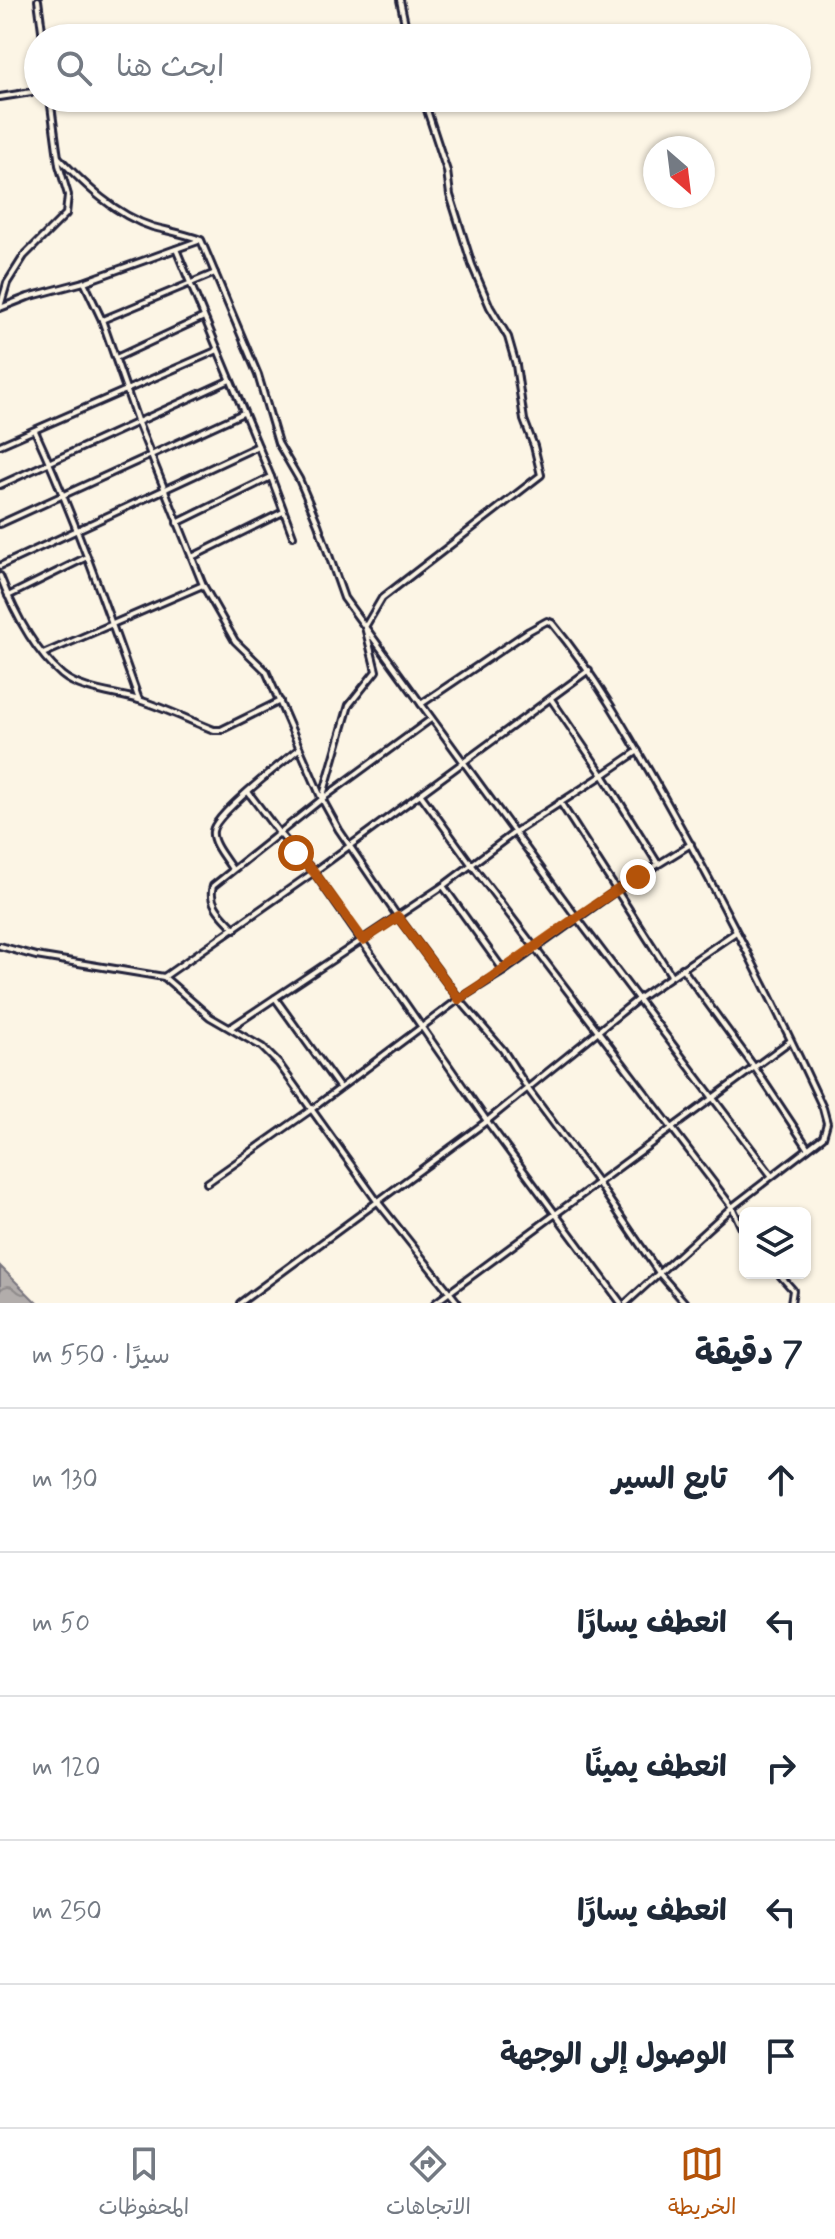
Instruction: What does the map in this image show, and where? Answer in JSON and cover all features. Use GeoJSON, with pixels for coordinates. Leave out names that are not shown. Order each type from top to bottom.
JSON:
{"type":"FeatureCollection","features":[{"type":"Feature","properties":{"kind":"street"},"geometry":{"type":"LineString","coordinates":[[38,0],[41,24]]}},
{"type":"Feature","properties":{"kind":"street"},"geometry":{"type":"LineString","coordinates":[[400,0],[405,24]]}},
{"type":"Feature","properties":{"kind":"street"},"geometry":{"type":"LineString","coordinates":[[0,97],[24,93]]}},
{"type":"Feature","properties":{"kind":"street"},"geometry":{"type":"LineString","coordinates":[[0,307],[7,283],[24,256],[66,214],[68,195],[58,157],[52,112]]}},
{"type":"Feature","properties":{"kind":"street"},"geometry":{"type":"LineString","coordinates":[[322,799],[349,705],[376,671],[365,627],[382,598],[541,475],[524,420],[516,365],[508,337],[490,307],[472,265],[428,112]]}},
{"type":"Feature","properties":{"kind":"street"},"geometry":{"type":"LineString","coordinates":[[58,157],[114,207],[150,226],[181,232],[201,240],[258,375],[278,443],[299,479],[344,598],[577,918],[771,1175]]}},
{"type":"Feature","properties":{"kind":"street"},"geometry":{"type":"LineString","coordinates":[[0,307],[84,282],[201,240]]}},
{"type":"Feature","properties":{"kind":"street"},"geometry":{"type":"LineString","coordinates":[[176,249],[293,536]]}},
{"type":"Feature","properties":{"kind":"street"},"geometry":{"type":"LineString","coordinates":[[102,320],[215,273]]}},
{"type":"Feature","properties":{"kind":"street"},"geometry":{"type":"LineString","coordinates":[[84,282],[102,320],[150,456],[203,585],[235,641],[266,671],[322,799],[349,847],[459,999],[496,1040],[659,1273],[685,1303]]}},
{"type":"Feature","properties":{"kind":"street"},"geometry":{"type":"LineString","coordinates":[[115,359],[204,317]]}},
{"type":"Feature","properties":{"kind":"street"},"geometry":{"type":"LineString","coordinates":[[0,445],[218,350]]}},
{"type":"Feature","properties":{"kind":"street"},"geometry":{"type":"LineString","coordinates":[[0,485],[230,380]]}},
{"type":"Feature","properties":{"kind":"street"},"geometry":{"type":"LineString","coordinates":[[0,524],[243,413]]}},
{"type":"Feature","properties":{"kind":"street"},"geometry":{"type":"LineString","coordinates":[[35,431],[87,557],[139,700]]}},
{"type":"Feature","properties":{"kind":"street"},"geometry":{"type":"LineString","coordinates":[[0,566],[258,446]]}},
{"type":"Feature","properties":{"kind":"street"},"geometry":{"type":"LineString","coordinates":[[177,523],[271,477]]}},
{"type":"Feature","properties":{"kind":"street"},"geometry":{"type":"LineString","coordinates":[[191,557],[283,512]]}},
{"type":"Feature","properties":{"kind":"street"},"geometry":{"type":"LineString","coordinates":[[8,596],[87,557]]}},
{"type":"Feature","properties":{"kind":"street"},"geometry":{"type":"LineString","coordinates":[[0,576],[29,636],[64,677],[89,688],[139,700],[214,730],[221,730],[280,701]]}},
{"type":"Feature","properties":{"kind":"street"},"geometry":{"type":"LineString","coordinates":[[43,654],[203,585]]}},
{"type":"Feature","properties":{"kind":"street"},"geometry":{"type":"LineString","coordinates":[[248,792],[314,872],[487,1121],[623,1303],[732,1207],[823,1137],[827,1123],[823,1108],[691,844],[589,670],[552,623],[547,621],[421,704]]}},
{"type":"Feature","properties":{"kind":"street"},"geometry":{"type":"LineString","coordinates":[[164,977],[464,764],[589,670]]}},
{"type":"Feature","properties":{"kind":"street"},"geometry":{"type":"LineString","coordinates":[[551,699],[659,865]]}},
{"type":"Feature","properties":{"kind":"street"},"geometry":{"type":"LineString","coordinates":[[235,929],[213,903],[213,886],[322,799],[431,719]]}},
{"type":"Feature","properties":{"kind":"street"},"geometry":{"type":"LineString","coordinates":[[232,869],[215,840],[212,832],[215,824],[299,749]]}},
{"type":"Feature","properties":{"kind":"street"},"geometry":{"type":"LineString","coordinates":[[229,1029],[638,751]]}},
{"type":"Feature","properties":{"kind":"street"},"geometry":{"type":"LineString","coordinates":[[421,795],[732,1207],[739,1222]]}},
{"type":"Feature","properties":{"kind":"street"},"geometry":{"type":"LineString","coordinates":[[560,802],[671,975]]}},
{"type":"Feature","properties":{"kind":"street"},"geometry":{"type":"LineString","coordinates":[[207,1183],[459,999],[504,971],[617,890],[691,844]]}},
{"type":"Feature","properties":{"kind":"street"},"geometry":{"type":"LineString","coordinates":[[443,886],[504,971]]}},
{"type":"Feature","properties":{"kind":"street"},"geometry":{"type":"LineString","coordinates":[[240,1303],[487,1121],[638,999],[736,932]]}},
{"type":"Feature","properties":{"kind":"street"},"geometry":{"type":"LineString","coordinates":[[0,946],[36,956],[164,977],[210,1017],[262,1047],[279,1064],[377,1201],[458,1303]]}},
{"type":"Feature","properties":{"kind":"street"},"geometry":{"type":"LineString","coordinates":[[682,968],[755,1068],[808,1148]]}},
{"type":"Feature","properties":{"kind":"street"},"geometry":{"type":"LineString","coordinates":[[275,998],[340,1088]]}},
{"type":"Feature","properties":{"kind":"street"},"geometry":{"type":"LineString","coordinates":[[435,1303],[790,1041]]}},
{"type":"Feature","properties":{"kind":"street"},"geometry":{"type":"LineString","coordinates":[[783,1279],[793,1290],[791,1303]]}},
{"type":"Feature","properties":{"kind":"water"},"geometry":{"type":"Polygon","coordinates":[[[0,1266],[37,1303],[0,1303],[0,1266]]]}},
{"type":"Feature","properties":{"kind":"route"},"geometry":{"type":"LineString","coordinates":[[296,853],[314,872],[363,940],[398,917],[459,999],[638,877]]}}]}
